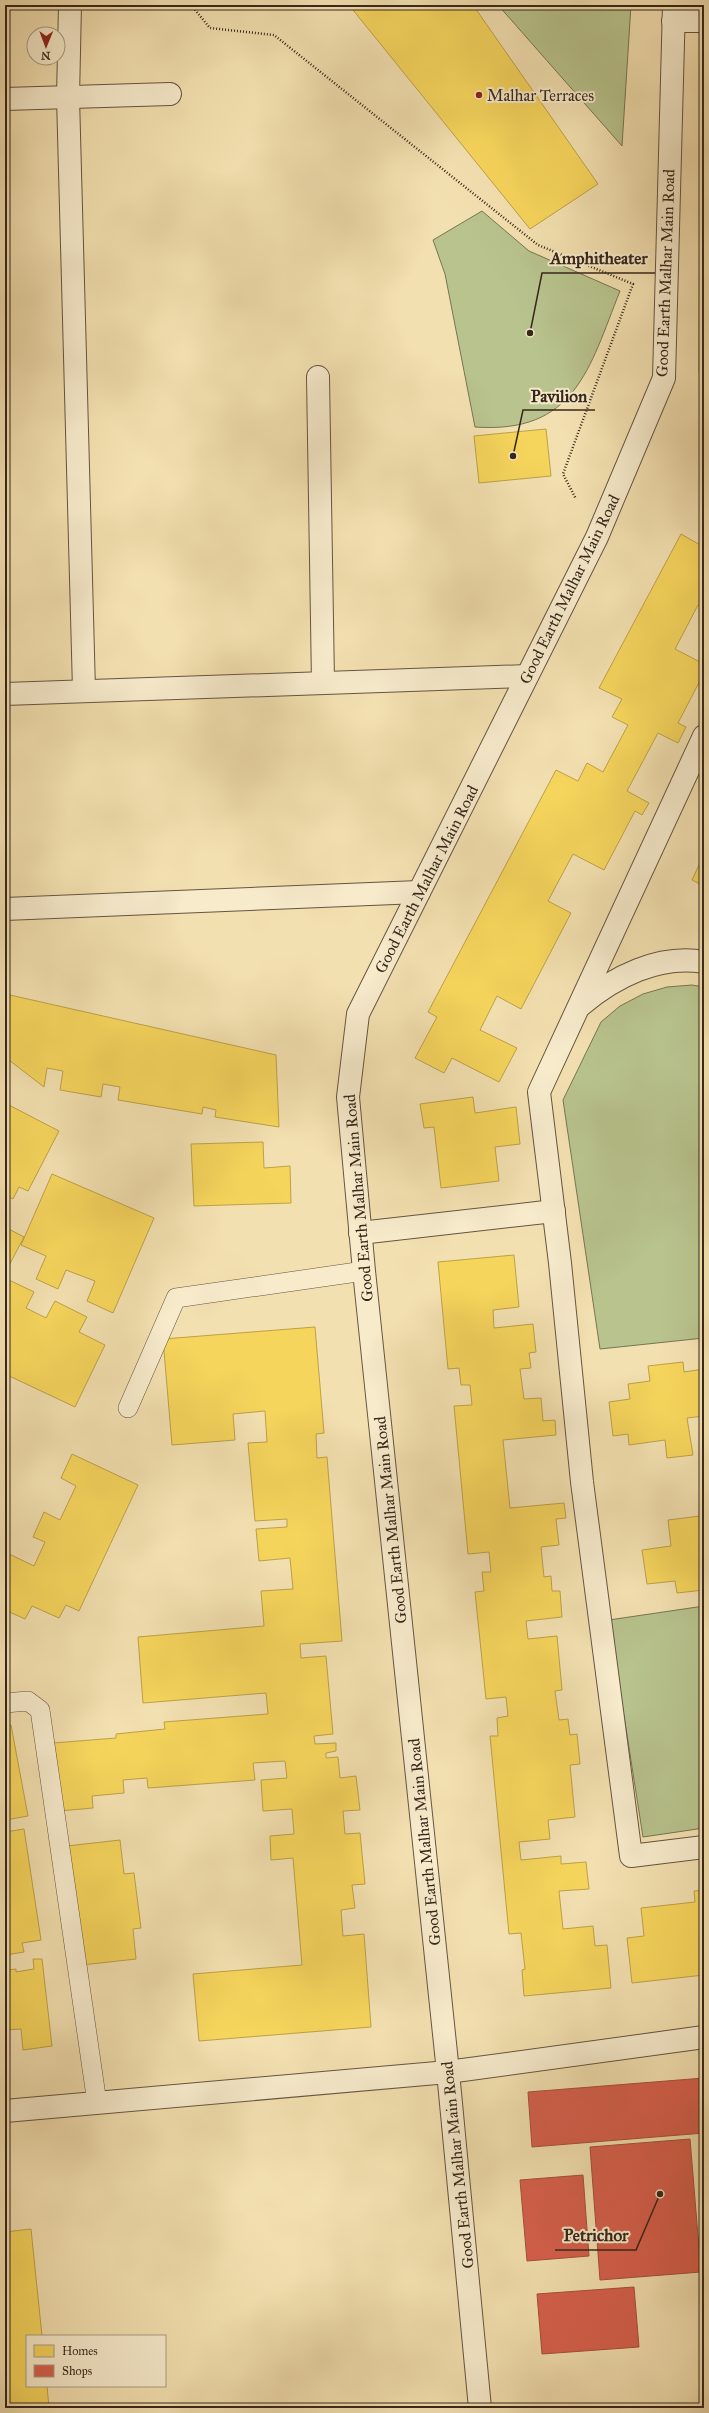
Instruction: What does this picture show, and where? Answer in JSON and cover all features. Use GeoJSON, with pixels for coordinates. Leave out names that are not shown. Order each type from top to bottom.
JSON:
{"type":"FeatureCollection","features":[{"type":"Feature","properties":{"kind":"street"},"geometry":{"type":"LineString","coordinates":[[70,5],[68,96],[84,690]]}},
{"type":"Feature","properties":{"kind":"street"},"geometry":{"type":"LineString","coordinates":[[673,13],[704,21]]}},
{"type":"Feature","properties":{"kind":"street","name":"Good Earth Malhar Main Road"},"geometry":{"type":"LineString","coordinates":[[480,2408],[448,2072],[360,1233],[348,1096],[358,1014],[597,537],[664,378],[673,13]]}},
{"type":"Feature","properties":{"kind":"street"},"geometry":{"type":"LineString","coordinates":[[5,99],[170,94]]}},
{"type":"Feature","properties":{"kind":"street"},"geometry":{"type":"LineString","coordinates":[[318,378],[323,682]]}},
{"type":"Feature","properties":{"kind":"street"},"geometry":{"type":"LineString","coordinates":[[5,694],[84,690],[527,676]]}},
{"type":"Feature","properties":{"kind":"street"},"geometry":{"type":"LineString","coordinates":[[704,736],[540,1092],[582,1482],[631,1856],[704,1846]]}},
{"type":"Feature","properties":{"kind":"street"},"geometry":{"type":"LineString","coordinates":[[5,909],[419,892]]}},
{"type":"Feature","properties":{"kind":"street"},"geometry":{"type":"LineString","coordinates":[[578,1008],[598,991],[621,977],[646,967],[672,962],[704,962]]}},
{"type":"Feature","properties":{"kind":"street"},"geometry":{"type":"LineString","coordinates":[[360,1233],[554,1211]]}},
{"type":"Feature","properties":{"kind":"street"},"geometry":{"type":"LineString","coordinates":[[5,2111],[448,2072],[704,2037]]}},
{"type":"Feature","properties":{"kind":"lane"},"geometry":{"type":"LineString","coordinates":[[128,1408],[176,1298],[364,1271]]}},
{"type":"Feature","properties":{"kind":"lane"},"geometry":{"type":"LineString","coordinates":[[5,1703],[28,1701],[40,1710],[98,2103]]}},
{"type":"Feature","properties":{"kind":"path"},"geometry":{"type":"LineString","coordinates":[[190,5],[210,28],[274,35],[538,245],[633,284],[563,474],[597,537]]}},
{"type":"Feature","properties":{"kind":"green space"},"geometry":{"type":"Polygon","coordinates":[[[498,5],[631,5],[622,146],[498,5]]]}},
{"type":"Feature","properties":{"kind":"green space"},"geometry":{"type":"Polygon","coordinates":[[[482,211],[529,251],[620,291],[587,370],[573,391],[557,408],[535,420],[509,426],[475,427],[445,274],[433,240],[482,211]]]}},
{"type":"Feature","properties":{"kind":"green space"},"geometry":{"type":"Polygon","coordinates":[[[692,985],[704,987],[704,1338],[600,1349],[563,1100],[601,1022],[620,1006],[643,994],[667,987],[692,985]]]}},
{"type":"Feature","properties":{"kind":"green space"},"geometry":{"type":"Polygon","coordinates":[[[704,1606],[704,1828],[643,1837],[609,1620],[704,1606]]]}},
{"type":"Feature","properties":{"kind":"building: Homes","name":"Malhar Terraces"},"geometry":{"type":"Polygon","coordinates":[[[349,5],[473,5],[598,184],[530,229],[349,5]]]}},
{"type":"Feature","properties":{"kind":"building: Homes"},"geometry":{"type":"Polygon","coordinates":[[[700,148],[704,148],[704,373],[699,373],[700,148]]]}},
{"type":"Feature","properties":{"kind":"building: Homes"},"geometry":{"type":"Polygon","coordinates":[[[546,429],[551,476],[479,483],[474,436],[546,429]]]}},
{"type":"Feature","properties":{"kind":"building: Homes"},"geometry":{"type":"Polygon","coordinates":[[[681,534],[704,547],[704,608],[698,605],[675,649],[704,664],[704,673],[678,723],[686,727],[678,743],[658,733],[627,791],[649,803],[642,815],[635,811],[604,870],[573,854],[548,901],[571,913],[521,1009],[497,996],[480,1030],[517,1048],[499,1082],[452,1058],[444,1073],[415,1058],[437,1017],[428,1012],[556,770],[578,781],[587,763],[603,772],[628,725],[612,717],[622,699],[599,688],[681,534]]]}},
{"type":"Feature","properties":{"kind":"building: Homes"},"geometry":{"type":"Polygon","coordinates":[[[704,854],[704,886],[692,880],[704,854]]]}},
{"type":"Feature","properties":{"kind":"building: Homes"},"geometry":{"type":"Polygon","coordinates":[[[10,995],[276,1055],[279,1127],[215,1117],[216,1110],[203,1107],[202,1114],[118,1100],[120,1087],[103,1084],[101,1097],[60,1090],[63,1071],[47,1068],[44,1087],[5,1057],[10,995]]]}},
{"type":"Feature","properties":{"kind":"building: Homes"},"geometry":{"type":"Polygon","coordinates":[[[473,1097],[475,1113],[516,1107],[520,1144],[495,1147],[499,1181],[441,1188],[434,1127],[424,1128],[420,1104],[473,1097]]]}},
{"type":"Feature","properties":{"kind":"building: Homes"},"geometry":{"type":"Polygon","coordinates":[[[5,1103],[59,1131],[28,1191],[19,1187],[13,1199],[5,1195],[5,1103]]]}},
{"type":"Feature","properties":{"kind":"building: Homes"},"geometry":{"type":"Polygon","coordinates":[[[263,1142],[264,1168],[290,1166],[291,1203],[194,1206],[191,1144],[263,1142]]]}},
{"type":"Feature","properties":{"kind":"building: Homes"},"geometry":{"type":"Polygon","coordinates":[[[52,1174],[154,1218],[113,1313],[87,1301],[95,1281],[66,1270],[58,1289],[36,1279],[46,1256],[21,1245],[52,1174]]]}},
{"type":"Feature","properties":{"kind":"building: Homes"},"geometry":{"type":"Polygon","coordinates":[[[5,1227],[24,1237],[5,1273],[5,1227]]]}},
{"type":"Feature","properties":{"kind":"building: Homes"},"geometry":{"type":"Polygon","coordinates":[[[514,1255],[519,1307],[493,1310],[494,1328],[533,1324],[536,1352],[529,1353],[531,1368],[520,1369],[524,1399],[541,1398],[543,1421],[555,1420],[556,1435],[503,1440],[510,1508],[564,1503],[566,1518],[556,1519],[559,1545],[541,1547],[544,1577],[551,1576],[552,1591],[560,1591],[562,1617],[526,1621],[528,1639],[557,1636],[562,1690],[555,1691],[559,1720],[568,1719],[570,1735],[577,1734],[580,1764],[570,1765],[575,1817],[548,1820],[550,1839],[519,1842],[521,1860],[561,1856],[561,1864],[586,1862],[589,1889],[559,1891],[563,1929],[593,1926],[595,1946],[607,1945],[611,1988],[524,1996],[522,1970],[525,1969],[521,1933],[509,1934],[490,1736],[498,1736],[497,1718],[508,1716],[506,1697],[486,1699],[475,1592],[484,1591],[482,1572],[491,1572],[489,1552],[468,1554],[454,1406],[472,1405],[470,1385],[461,1385],[459,1368],[448,1369],[438,1262],[514,1255]]]}},
{"type":"Feature","properties":{"kind":"building: Homes"},"geometry":{"type":"Polygon","coordinates":[[[7,1279],[34,1292],[26,1308],[46,1318],[55,1301],[87,1317],[79,1332],[105,1345],[75,1407],[5,1374],[7,1279]]]}},
{"type":"Feature","properties":{"kind":"building: Homes"},"geometry":{"type":"Polygon","coordinates":[[[315,1327],[324,1433],[316,1434],[317,1458],[327,1457],[342,1641],[300,1644],[301,1658],[326,1656],[333,1734],[314,1736],[315,1744],[336,1743],[336,1751],[326,1753],[326,1758],[338,1757],[340,1778],[356,1776],[360,1810],[343,1811],[345,1834],[360,1833],[365,1884],[352,1885],[355,1908],[341,1910],[343,1936],[364,1934],[371,2027],[199,2041],[193,1974],[302,1965],[293,1858],[271,1860],[270,1836],[294,1834],[292,1809],[263,1811],[261,1780],[287,1778],[285,1761],[253,1763],[255,1780],[148,1788],[147,1778],[123,1780],[124,1793],[92,1796],[93,1808],[59,1811],[53,1743],[116,1738],[116,1734],[165,1729],[164,1722],[268,1714],[266,1693],[143,1703],[138,1637],[264,1626],[261,1591],[293,1589],[290,1558],[259,1561],[256,1529],[287,1527],[287,1519],[255,1521],[248,1443],[267,1442],[265,1411],[233,1414],[235,1440],[172,1445],[163,1339],[315,1327]]]}},
{"type":"Feature","properties":{"kind":"building: Homes"},"geometry":{"type":"Polygon","coordinates":[[[683,1362],[684,1372],[704,1369],[704,1416],[687,1418],[693,1455],[667,1458],[665,1440],[629,1445],[628,1434],[613,1436],[609,1402],[630,1399],[628,1384],[650,1381],[648,1366],[683,1362]]]}},
{"type":"Feature","properties":{"kind":"building: Homes"},"geometry":{"type":"Polygon","coordinates":[[[72,1454],[138,1485],[79,1611],[66,1605],[59,1618],[32,1606],[25,1619],[5,1610],[5,1552],[34,1566],[45,1542],[33,1537],[44,1512],[60,1520],[76,1486],[61,1478],[72,1454]]]}},
{"type":"Feature","properties":{"kind":"building: Homes"},"geometry":{"type":"Polygon","coordinates":[[[700,1516],[702,1529],[704,1528],[704,1590],[677,1593],[675,1581],[647,1584],[642,1550],[671,1546],[668,1520],[700,1516]]]}},
{"type":"Feature","properties":{"kind":"building: Homes"},"geometry":{"type":"Polygon","coordinates":[[[11,1725],[28,1816],[5,1820],[5,1726],[11,1725]]]}},
{"type":"Feature","properties":{"kind":"building: Homes"},"geometry":{"type":"Polygon","coordinates":[[[24,1829],[41,1940],[22,1943],[24,1952],[5,1955],[5,1832],[24,1829]]]}},
{"type":"Feature","properties":{"kind":"building: Homes"},"geometry":{"type":"Polygon","coordinates":[[[120,1840],[124,1874],[134,1873],[141,1928],[133,1929],[136,1959],[82,1965],[67,1846],[120,1840]]]}},
{"type":"Feature","properties":{"kind":"building: Homes"},"geometry":{"type":"Polygon","coordinates":[[[704,1890],[704,1975],[632,1983],[627,1938],[644,1936],[641,1908],[695,1902],[694,1891],[704,1890]]]}},
{"type":"Feature","properties":{"kind":"building: Homes"},"geometry":{"type":"Polygon","coordinates":[[[33,1959],[42,1959],[52,2046],[23,2050],[21,2029],[5,2030],[5,1975],[9,1974],[8,1970],[16,1969],[16,1972],[34,1969],[33,1959]]]}},
{"type":"Feature","properties":{"kind":"building: Homes"},"geometry":{"type":"Polygon","coordinates":[[[31,2229],[42,2335],[26,2335],[26,2387],[47,2387],[49,2408],[5,2408],[5,2232],[31,2229]]]}},
{"type":"Feature","properties":{"kind":"building: Shops"},"geometry":{"type":"Polygon","coordinates":[[[704,2078],[704,2133],[532,2147],[528,2092],[704,2078]]]}},
{"type":"Feature","properties":{"kind":"building: Shops"},"geometry":{"type":"Polygon","coordinates":[[[690,2139],[701,2272],[600,2280],[590,2147],[690,2139]]]}},
{"type":"Feature","properties":{"kind":"building: Shops"},"geometry":{"type":"Polygon","coordinates":[[[583,2175],[589,2256],[527,2261],[520,2180],[583,2175]]]}},
{"type":"Feature","properties":{"kind":"building: Shops"},"geometry":{"type":"Polygon","coordinates":[[[634,2287],[639,2347],[542,2354],[537,2294],[634,2287]]]}},
{"type":"Feature","properties":{"kind":"place","name":"Malhar Terraces"},"geometry":{"type":"Point","coordinates":[479,95]}},
{"type":"Feature","properties":{"kind":"place","name":"Amphitheater"},"geometry":{"type":"Point","coordinates":[530,333]}},
{"type":"Feature","properties":{"kind":"place","name":"Pavilion"},"geometry":{"type":"Point","coordinates":[513,456]}},
{"type":"Feature","properties":{"kind":"place","name":"Petrichor"},"geometry":{"type":"Point","coordinates":[660,2194]}}]}
